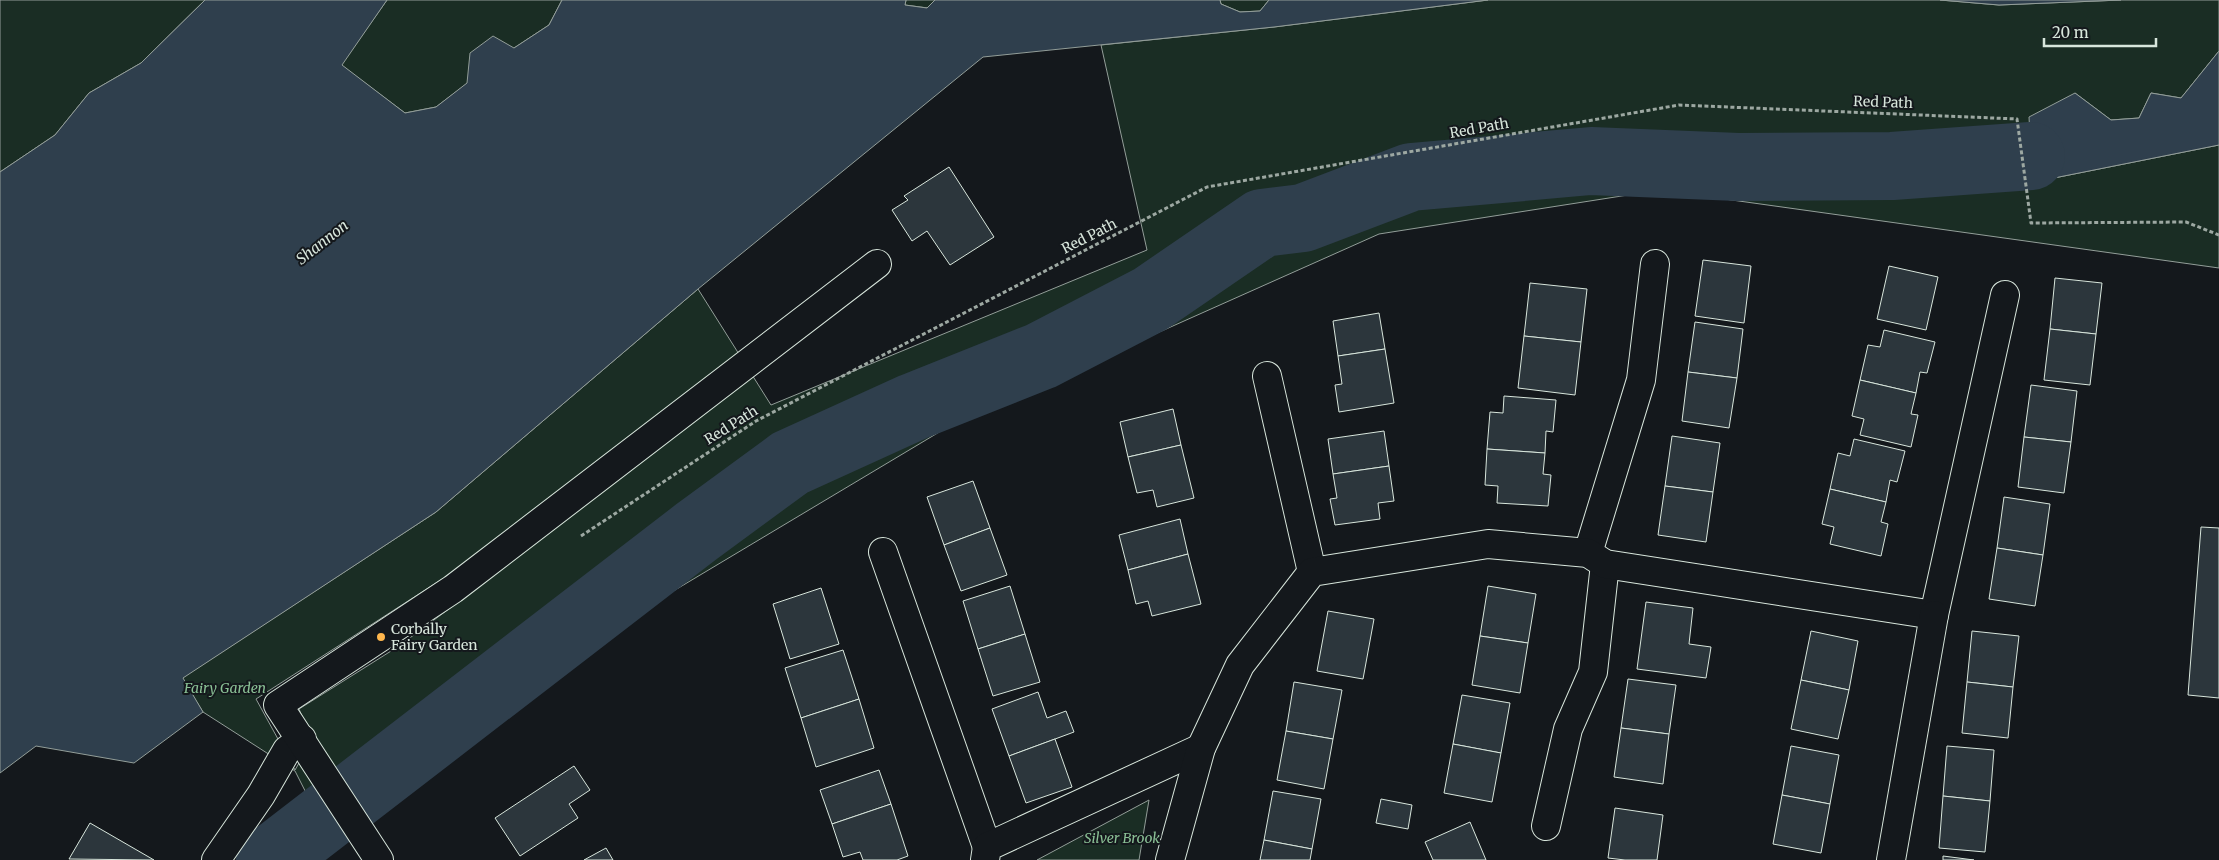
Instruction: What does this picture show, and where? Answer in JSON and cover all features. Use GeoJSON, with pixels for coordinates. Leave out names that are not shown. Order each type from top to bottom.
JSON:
{"type":"FeatureCollection","features":[{"type":"Feature","properties":{"kind":"street"},"geometry":{"type":"LineString","coordinates":[[377,856],[278,705],[453,589],[877,264]]}},
{"type":"Feature","properties":{"kind":"street"},"geometry":{"type":"LineString","coordinates":[[1546,826],[1568,729],[1593,672],[1596,559],[1641,380],[1655,264]]}},
{"type":"Feature","properties":{"kind":"street"},"geometry":{"type":"LineString","coordinates":[[1891,860],[1934,615],[2005,295]]}},
{"type":"Feature","properties":{"kind":"street"},"geometry":{"type":"LineString","coordinates":[[1267,376],[1312,572]]}},
{"type":"Feature","properties":{"kind":"street"},"geometry":{"type":"LineString","coordinates":[[1170,860],[1201,748],[1240,665],[1312,572],[1488,544],[1596,559],[1934,615]]}},
{"type":"Feature","properties":{"kind":"street"},"geometry":{"type":"LineString","coordinates":[[883,552],[986,854],[1201,748]]}},
{"type":"Feature","properties":{"kind":"street"},"geometry":{"type":"LineString","coordinates":[[216,860],[261,795],[287,750],[302,739]]}},
{"type":"Feature","properties":{"kind":"path","name":"Red Path"},"geometry":{"type":"LineString","coordinates":[[579,538],[756,421],[1207,187],[1679,105],[2017,119],[2031,223],[2186,222],[2219,235]]}},
{"type":"Feature","properties":{"kind":"green space"},"geometry":{"type":"Polygon","coordinates":[[[0,0],[205,0],[141,63],[89,93],[55,135],[0,172],[0,0]]]}},
{"type":"Feature","properties":{"kind":"green space"},"geometry":{"type":"Polygon","coordinates":[[[387,0],[562,0],[549,25],[514,48],[436,107],[405,113],[341,65],[387,0]]]}},
{"type":"Feature","properties":{"kind":"green space"},"geometry":{"type":"Polygon","coordinates":[[[906,0],[935,0],[928,8],[905,5],[906,0]]]}},
{"type":"Feature","properties":{"kind":"green space"},"geometry":{"type":"Polygon","coordinates":[[[1220,0],[1269,0],[1260,11],[1240,12],[1221,4],[1220,0]]]}},
{"type":"Feature","properties":{"kind":"green space","name":"Fairy Garden"},"geometry":{"type":"Polygon","coordinates":[[[1488,0],[1940,0],[1999,5],[2121,0],[2219,0],[2219,51],[2181,98],[2151,93],[2139,118],[2111,120],[2075,93],[2039,181],[2219,145],[2219,268],[1660,190],[1379,234],[951,425],[553,663],[331,842],[295,771],[203,712],[182,678],[436,512],[698,289],[771,405],[1147,250],[1101,45],[1274,27],[1488,0]],[[467,563],[256,699],[295,770],[312,740],[299,709],[399,646],[481,585],[467,563]]]}},
{"type":"Feature","properties":{"kind":"green space","name":"Silver Brook"},"geometry":{"type":"Polygon","coordinates":[[[1149,800],[1139,860],[1037,860],[1149,800]]]}},
{"type":"Feature","properties":{"kind":"water","name":"Shannon"},"geometry":{"type":"Polygon","coordinates":[[[205,0],[387,0],[342,65],[405,113],[436,107],[467,83],[470,53],[493,36],[514,48],[549,25],[562,0],[906,0],[905,5],[927,8],[935,0],[1220,0],[1221,4],[1240,12],[1260,11],[1269,0],[1488,0],[1274,27],[983,57],[698,289],[436,512],[183,678],[203,712],[134,763],[36,746],[0,773],[0,172],[55,135],[89,93],[141,63],[205,0]]]}},
{"type":"Feature","properties":{"kind":"water"},"geometry":{"type":"Polygon","coordinates":[[[1940,0],[2121,0],[1999,5],[1940,0]]]}},
{"type":"Feature","properties":{"kind":"water"},"geometry":{"type":"Polygon","coordinates":[[[2219,51],[2219,145],[2039,181],[2031,156],[2029,117],[2075,93],[2111,120],[2139,118],[2151,93],[2181,98],[2219,51]]]}},
{"type":"Feature","properties":{"kind":"building"},"geometry":{"type":"Polygon","coordinates":[[[949,167],[994,237],[950,265],[927,231],[912,241],[892,210],[908,200],[904,196],[949,167]]]}},
{"type":"Feature","properties":{"kind":"building"},"geometry":{"type":"Polygon","coordinates":[[[1703,260],[1751,266],[1744,323],[1695,316],[1703,260]]]}},
{"type":"Feature","properties":{"kind":"building"},"geometry":{"type":"Polygon","coordinates":[[[1889,266],[1938,277],[1926,330],[1877,319],[1889,266]]]}},
{"type":"Feature","properties":{"kind":"building"},"geometry":{"type":"Polygon","coordinates":[[[2055,278],[2102,283],[2096,334],[2050,329],[2055,278]]]}},
{"type":"Feature","properties":{"kind":"building"},"geometry":{"type":"Polygon","coordinates":[[[1530,283],[1587,289],[1581,342],[1524,336],[1530,283]]]}},
{"type":"Feature","properties":{"kind":"building"},"geometry":{"type":"Polygon","coordinates":[[[1379,313],[1385,349],[1338,356],[1333,321],[1379,313]]]}},
{"type":"Feature","properties":{"kind":"building"},"geometry":{"type":"Polygon","coordinates":[[[1695,322],[1743,329],[1737,378],[1688,372],[1695,322]]]}},
{"type":"Feature","properties":{"kind":"building"},"geometry":{"type":"Polygon","coordinates":[[[2050,329],[2096,334],[2090,385],[2044,380],[2050,329]]]}},
{"type":"Feature","properties":{"kind":"building"},"geometry":{"type":"Polygon","coordinates":[[[1884,330],[1935,342],[1927,373],[1920,372],[1916,393],[1860,380],[1868,345],[1880,347],[1884,330]]]}},
{"type":"Feature","properties":{"kind":"building"},"geometry":{"type":"Polygon","coordinates":[[[1524,336],[1581,342],[1575,395],[1518,388],[1524,336]]]}},
{"type":"Feature","properties":{"kind":"building"},"geometry":{"type":"Polygon","coordinates":[[[1385,349],[1394,403],[1339,412],[1335,385],[1342,384],[1338,356],[1385,349]]]}},
{"type":"Feature","properties":{"kind":"building"},"geometry":{"type":"Polygon","coordinates":[[[1688,372],[1737,378],[1729,428],[1682,421],[1688,372]]]}},
{"type":"Feature","properties":{"kind":"building"},"geometry":{"type":"Polygon","coordinates":[[[1860,380],[1916,393],[1911,414],[1918,415],[1911,447],[1860,435],[1864,419],[1852,416],[1860,380]]]}},
{"type":"Feature","properties":{"kind":"building"},"geometry":{"type":"Polygon","coordinates":[[[2031,385],[2077,391],[2071,442],[2024,437],[2031,385]]]}},
{"type":"Feature","properties":{"kind":"building"},"geometry":{"type":"Polygon","coordinates":[[[1504,396],[1556,400],[1553,432],[1546,431],[1545,453],[1487,449],[1490,412],[1503,413],[1504,396]]]}},
{"type":"Feature","properties":{"kind":"building"},"geometry":{"type":"Polygon","coordinates":[[[1173,409],[1181,445],[1128,457],[1120,422],[1173,409]]]}},
{"type":"Feature","properties":{"kind":"building"},"geometry":{"type":"Polygon","coordinates":[[[1384,431],[1389,466],[1333,474],[1328,439],[1384,431]]]}},
{"type":"Feature","properties":{"kind":"building"},"geometry":{"type":"Polygon","coordinates":[[[1672,436],[1720,443],[1713,492],[1665,486],[1672,436]]]}},
{"type":"Feature","properties":{"kind":"building"},"geometry":{"type":"Polygon","coordinates":[[[2024,437],[2071,442],[2064,493],[2018,487],[2024,437]]]}},
{"type":"Feature","properties":{"kind":"building"},"geometry":{"type":"Polygon","coordinates":[[[1854,439],[1905,451],[1897,482],[1890,480],[1886,502],[1830,489],[1838,453],[1850,456],[1854,439]]]}},
{"type":"Feature","properties":{"kind":"building"},"geometry":{"type":"Polygon","coordinates":[[[1181,445],[1194,498],[1157,507],[1153,490],[1137,493],[1128,457],[1181,445]]]}},
{"type":"Feature","properties":{"kind":"building"},"geometry":{"type":"Polygon","coordinates":[[[1487,449],[1545,453],[1543,474],[1551,475],[1548,506],[1497,503],[1498,486],[1485,485],[1487,449]]]}},
{"type":"Feature","properties":{"kind":"building"},"geometry":{"type":"Polygon","coordinates":[[[1389,466],[1394,501],[1378,503],[1380,519],[1335,525],[1330,499],[1337,498],[1333,474],[1389,466]]]}},
{"type":"Feature","properties":{"kind":"building"},"geometry":{"type":"Polygon","coordinates":[[[973,481],[990,528],[944,545],[927,497],[973,481]]]}},
{"type":"Feature","properties":{"kind":"building"},"geometry":{"type":"Polygon","coordinates":[[[1665,486],[1713,492],[1706,542],[1658,535],[1665,486]]]}},
{"type":"Feature","properties":{"kind":"building"},"geometry":{"type":"Polygon","coordinates":[[[1830,489],[1886,502],[1881,522],[1888,524],[1881,556],[1830,544],[1834,527],[1822,524],[1830,489]]]}},
{"type":"Feature","properties":{"kind":"building"},"geometry":{"type":"Polygon","coordinates":[[[2004,497],[2050,504],[2043,555],[1997,548],[2004,497]]]}},
{"type":"Feature","properties":{"kind":"building"},"geometry":{"type":"Polygon","coordinates":[[[1180,519],[1188,554],[1128,570],[1119,535],[1180,519]]]}},
{"type":"Feature","properties":{"kind":"building"},"geometry":{"type":"Polygon","coordinates":[[[2201,527],[2219,528],[2219,698],[2188,695],[2201,527]]]}},
{"type":"Feature","properties":{"kind":"building"},"geometry":{"type":"Polygon","coordinates":[[[990,528],[1007,575],[961,591],[944,545],[990,528]]]}},
{"type":"Feature","properties":{"kind":"building"},"geometry":{"type":"Polygon","coordinates":[[[1997,548],[2043,555],[2035,606],[1989,599],[1997,548]]]}},
{"type":"Feature","properties":{"kind":"building"},"geometry":{"type":"Polygon","coordinates":[[[1188,554],[1201,604],[1152,616],[1148,601],[1136,604],[1128,570],[1188,554]]]}},
{"type":"Feature","properties":{"kind":"building"},"geometry":{"type":"Polygon","coordinates":[[[1010,586],[1025,634],[978,649],[963,601],[1010,586]]]}},
{"type":"Feature","properties":{"kind":"building"},"geometry":{"type":"Polygon","coordinates":[[[1488,586],[1536,594],[1528,643],[1480,636],[1488,586]]]}},
{"type":"Feature","properties":{"kind":"building"},"geometry":{"type":"Polygon","coordinates":[[[821,588],[839,644],[790,659],[773,604],[821,588]]]}},
{"type":"Feature","properties":{"kind":"building"},"geometry":{"type":"Polygon","coordinates":[[[1646,602],[1693,608],[1689,644],[1711,647],[1706,678],[1637,669],[1646,602]]]}},
{"type":"Feature","properties":{"kind":"building"},"geometry":{"type":"Polygon","coordinates":[[[1328,611],[1374,619],[1363,679],[1317,671],[1328,611]]]}},
{"type":"Feature","properties":{"kind":"building"},"geometry":{"type":"Polygon","coordinates":[[[1811,631],[1858,641],[1849,690],[1801,680],[1811,631]]]}},
{"type":"Feature","properties":{"kind":"building"},"geometry":{"type":"Polygon","coordinates":[[[1972,631],[2019,636],[2013,687],[1967,682],[1972,631]]]}},
{"type":"Feature","properties":{"kind":"building"},"geometry":{"type":"Polygon","coordinates":[[[1025,634],[1040,682],[993,696],[978,649],[1025,634]]]}},
{"type":"Feature","properties":{"kind":"building"},"geometry":{"type":"Polygon","coordinates":[[[1480,636],[1528,643],[1520,693],[1472,685],[1480,636]]]}},
{"type":"Feature","properties":{"kind":"building"},"geometry":{"type":"Polygon","coordinates":[[[843,650],[859,699],[801,718],[785,668],[843,650]]]}},
{"type":"Feature","properties":{"kind":"building"},"geometry":{"type":"Polygon","coordinates":[[[1628,679],[1676,685],[1669,734],[1621,728],[1628,679]]]}},
{"type":"Feature","properties":{"kind":"building"},"geometry":{"type":"Polygon","coordinates":[[[1801,680],[1849,690],[1838,739],[1791,729],[1801,680]]]}},
{"type":"Feature","properties":{"kind":"building"},"geometry":{"type":"Polygon","coordinates":[[[1294,682],[1342,690],[1333,739],[1286,731],[1294,682]]]}},
{"type":"Feature","properties":{"kind":"building"},"geometry":{"type":"Polygon","coordinates":[[[1967,682],[2013,687],[2008,738],[1962,733],[1967,682]]]}},
{"type":"Feature","properties":{"kind":"building"},"geometry":{"type":"Polygon","coordinates":[[[1038,692],[1047,718],[1066,711],[1074,732],[1009,756],[992,709],[1038,692]]]}},
{"type":"Feature","properties":{"kind":"building"},"geometry":{"type":"Polygon","coordinates":[[[1462,695],[1510,703],[1501,753],[1453,744],[1462,695]]]}},
{"type":"Feature","properties":{"kind":"building"},"geometry":{"type":"Polygon","coordinates":[[[859,699],[874,748],[816,767],[801,718],[859,699]]]}},
{"type":"Feature","properties":{"kind":"building"},"geometry":{"type":"Polygon","coordinates":[[[1621,728],[1669,734],[1663,784],[1614,777],[1621,728]]]}},
{"type":"Feature","properties":{"kind":"building"},"geometry":{"type":"Polygon","coordinates":[[[1286,731],[1333,739],[1324,789],[1277,780],[1286,731]]]}},
{"type":"Feature","properties":{"kind":"building"},"geometry":{"type":"Polygon","coordinates":[[[1055,739],[1072,787],[1026,803],[1009,756],[1055,739]]]}},
{"type":"Feature","properties":{"kind":"building"},"geometry":{"type":"Polygon","coordinates":[[[1453,744],[1501,753],[1492,802],[1444,793],[1453,744]]]}},
{"type":"Feature","properties":{"kind":"building"},"geometry":{"type":"Polygon","coordinates":[[[1791,746],[1839,755],[1830,804],[1782,795],[1791,746]]]}},
{"type":"Feature","properties":{"kind":"building"},"geometry":{"type":"Polygon","coordinates":[[[1947,746],[1994,750],[1990,801],[1943,796],[1947,746]]]}},
{"type":"Feature","properties":{"kind":"building"},"geometry":{"type":"Polygon","coordinates":[[[574,766],[590,790],[569,804],[578,818],[520,856],[495,818],[574,766]]]}},
{"type":"Feature","properties":{"kind":"building"},"geometry":{"type":"Polygon","coordinates":[[[879,770],[891,804],[832,824],[820,790],[879,770]]]}},
{"type":"Feature","properties":{"kind":"building"},"geometry":{"type":"Polygon","coordinates":[[[1273,791],[1321,799],[1312,849],[1264,840],[1273,791]]]}},
{"type":"Feature","properties":{"kind":"building"},"geometry":{"type":"Polygon","coordinates":[[[1782,795],[1830,804],[1821,853],[1773,844],[1782,795]]]}},
{"type":"Feature","properties":{"kind":"building"},"geometry":{"type":"Polygon","coordinates":[[[1943,796],[1990,801],[1985,852],[1939,848],[1943,796]]]}},
{"type":"Feature","properties":{"kind":"building"},"geometry":{"type":"Polygon","coordinates":[[[1381,799],[1412,805],[1408,829],[1376,823],[1381,799]]]}},
{"type":"Feature","properties":{"kind":"building"},"geometry":{"type":"Polygon","coordinates":[[[891,804],[908,856],[897,860],[863,860],[860,852],[843,857],[832,824],[891,804]]]}},
{"type":"Feature","properties":{"kind":"building"},"geometry":{"type":"Polygon","coordinates":[[[1615,808],[1663,815],[1657,860],[1608,858],[1615,808]]]}},
{"type":"Feature","properties":{"kind":"building"},"geometry":{"type":"Polygon","coordinates":[[[1470,822],[1486,860],[1433,860],[1425,842],[1470,822]]]}},
{"type":"Feature","properties":{"kind":"building"},"geometry":{"type":"Polygon","coordinates":[[[90,823],[154,860],[69,859],[90,823]]]}},
{"type":"Feature","properties":{"kind":"building"},"geometry":{"type":"Polygon","coordinates":[[[1264,840],[1312,849],[1310,860],[1260,860],[1264,840]]]}},
{"type":"Feature","properties":{"kind":"building"},"geometry":{"type":"Polygon","coordinates":[[[606,848],[613,860],[584,860],[606,848]]]}},
{"type":"Feature","properties":{"kind":"building"},"geometry":{"type":"Polygon","coordinates":[[[1943,856],[1974,860],[1943,860],[1943,856]]]}},
{"type":"Feature","properties":{"kind":"waterway"},"geometry":{"type":"LineString","coordinates":[[270,860],[696,532],[790,463],[913,407],[1041,356],[1151,299],[1262,223],[1303,218],[1411,177],[1591,161],[1738,167],[1892,166],[2031,156]]}},
{"type":"Feature","properties":{"kind":"place","name":"Corbally Fairy Garden"},"geometry":{"type":"Point","coordinates":[381,637]}}]}
